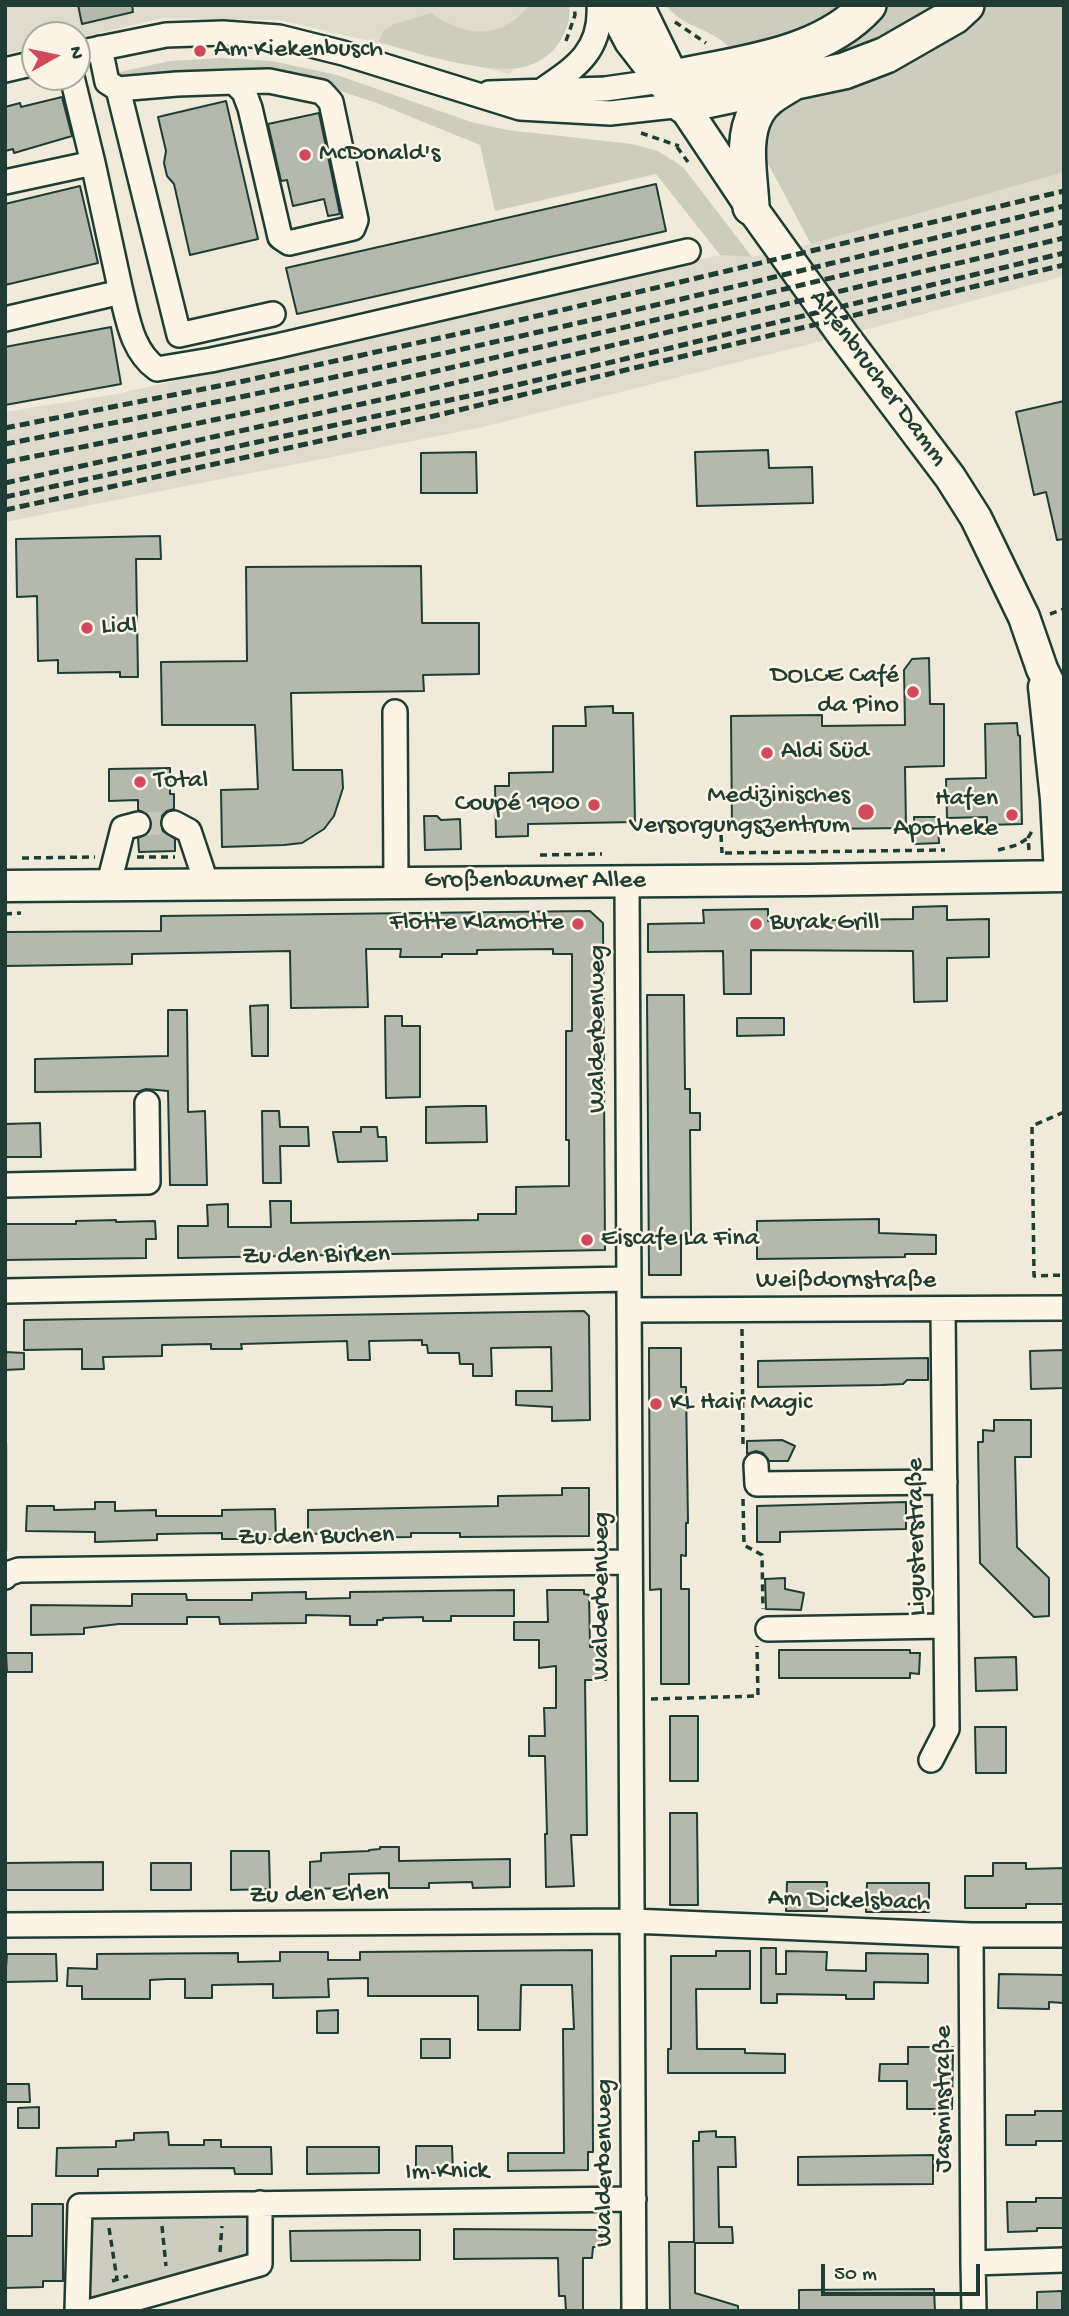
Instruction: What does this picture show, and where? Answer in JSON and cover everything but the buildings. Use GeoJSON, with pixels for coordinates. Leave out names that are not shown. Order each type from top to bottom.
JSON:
{"type":"FeatureCollection","features":[{"type":"Feature","properties":{"kind":"highway"},"geometry":{"type":"LineString","coordinates":[[672,88],[814,43],[857,18],[868,5]]}},
{"type":"Feature","properties":{"kind":"highway"},"geometry":{"type":"LineString","coordinates":[[672,88],[791,83],[844,71],[886,55],[954,16],[966,5]]}},
{"type":"Feature","properties":{"kind":"highway"},"geometry":{"type":"LineString","coordinates":[[751,207],[748,154],[750,128],[757,111],[769,97],[791,83]]}},
{"type":"Feature","properties":{"kind":"main road","name":"Altenbrucher Damm"},"geometry":{"type":"LineString","coordinates":[[611,5],[630,41],[672,88],[751,207],[950,477],[976,518],[1024,617],[1042,669],[1064,714]]}},
{"type":"Feature","properties":{"kind":"main road","name":"Altenbrucher Damm"},"geometry":{"type":"LineString","coordinates":[[638,5],[672,88]]}},
{"type":"Feature","properties":{"kind":"main road","name":"Altenbrucher Damm"},"geometry":{"type":"LineString","coordinates":[[1042,669],[1062,876]]}},
{"type":"Feature","properties":{"kind":"main road","name":"Großenbaumer Allee"},"geometry":{"type":"LineString","coordinates":[[8,872],[201,871],[396,883],[1062,876]]}},
{"type":"Feature","properties":{"kind":"street"},"geometry":{"type":"LineString","coordinates":[[541,91],[581,62],[592,46],[598,32],[599,5]]}},
{"type":"Feature","properties":{"kind":"street"},"geometry":{"type":"LineString","coordinates":[[91,50],[166,35],[223,33],[279,37],[343,53],[520,108],[571,112],[610,113],[672,88]]}},
{"type":"Feature","properties":{"kind":"street"},"geometry":{"type":"LineString","coordinates":[[100,48],[107,82],[118,89],[177,84],[234,82],[269,81],[322,92],[331,102],[334,115],[356,220],[353,228],[289,243],[280,237],[250,108],[244,92],[234,82]]}},
{"type":"Feature","properties":{"kind":"street"},"geometry":{"type":"LineString","coordinates":[[475,94],[672,88]]}},
{"type":"Feature","properties":{"kind":"street"},"geometry":{"type":"LineString","coordinates":[[118,89],[179,335],[273,314]]}},
{"type":"Feature","properties":{"kind":"street"},"geometry":{"type":"LineString","coordinates":[[75,91],[133,337],[146,361],[157,369],[264,349],[688,251]]}},
{"type":"Feature","properties":{"kind":"street"},"geometry":{"type":"LineString","coordinates":[[5,182],[93,163]]}},
{"type":"Feature","properties":{"kind":"street"},"geometry":{"type":"LineString","coordinates":[[5,319],[121,292]]}},
{"type":"Feature","properties":{"kind":"street"},"geometry":{"type":"LineString","coordinates":[[395,712],[396,883]]}},
{"type":"Feature","properties":{"kind":"street"},"geometry":{"type":"LineString","coordinates":[[174,823],[188,831],[201,871]]}},
{"type":"Feature","properties":{"kind":"street"},"geometry":{"type":"LineString","coordinates":[[113,871],[123,828],[138,824]]}},
{"type":"Feature","properties":{"kind":"street","name":"Walderbenweg"},"geometry":{"type":"LineString","coordinates":[[626,882],[634,2311]]}},
{"type":"Feature","properties":{"kind":"street"},"geometry":{"type":"LineString","coordinates":[[5,1185],[148,1182],[147,1103]]}},
{"type":"Feature","properties":{"kind":"street","name":"Zu den Birken"},"geometry":{"type":"LineString","coordinates":[[5,1291],[629,1279]]}},
{"type":"Feature","properties":{"kind":"street","name":"Weißdornstraße"},"geometry":{"type":"LineString","coordinates":[[629,1310],[1064,1308]]}},
{"type":"Feature","properties":{"kind":"street","name":"Ligusterstraße"},"geometry":{"type":"LineString","coordinates":[[931,1759],[947,1729],[943,1310]]}},
{"type":"Feature","properties":{"kind":"street"},"geometry":{"type":"LineString","coordinates":[[752,1469],[945,1482]]}},
{"type":"Feature","properties":{"kind":"street","name":"Zu den Buchen"},"geometry":{"type":"LineString","coordinates":[[5,1577],[19,1570],[630,1562]]}},
{"type":"Feature","properties":{"kind":"street"},"geometry":{"type":"LineString","coordinates":[[766,1629],[946,1626]]}},
{"type":"Feature","properties":{"kind":"street","name":"Zu den Erlen"},"geometry":{"type":"LineString","coordinates":[[5,1925],[632,1921]]}},
{"type":"Feature","properties":{"kind":"street","name":"Am Dickelsbach"},"geometry":{"type":"LineString","coordinates":[[632,1921],[971,1935],[1064,1935]]}},
{"type":"Feature","properties":{"kind":"street","name":"Jasminstraße"},"geometry":{"type":"LineString","coordinates":[[971,1935],[974,2311]]}},
{"type":"Feature","properties":{"kind":"street","name":"Im Knick"},"geometry":{"type":"LineString","coordinates":[[82,2307],[80,2206],[634,2199]]}},
{"type":"Feature","properties":{"kind":"street"},"geometry":{"type":"LineString","coordinates":[[82,2307],[260,2264],[260,2203]]}},
{"type":"Feature","properties":{"kind":"street"},"geometry":{"type":"LineString","coordinates":[[973,2263],[1064,2260]]}},
{"type":"Feature","properties":{"kind":"path"},"geometry":{"type":"LineString","coordinates":[[564,43],[575,15],[574,5]]}},
{"type":"Feature","properties":{"kind":"path"},"geometry":{"type":"LineString","coordinates":[[1050,614],[1064,609]]}},
{"type":"Feature","properties":{"kind":"path"},"geometry":{"type":"LineString","coordinates":[[986,850],[1000,850],[1017,845],[1028,838],[1035,827]]}},
{"type":"Feature","properties":{"kind":"path"},"geometry":{"type":"LineString","coordinates":[[721,835],[722,853],[945,850]]}},
{"type":"Feature","properties":{"kind":"path"},"geometry":{"type":"LineString","coordinates":[[1028,838],[1029,877]]}},
{"type":"Feature","properties":{"kind":"path"},"geometry":{"type":"LineString","coordinates":[[534,855],[603,854]]}},
{"type":"Feature","properties":{"kind":"path"},"geometry":{"type":"LineString","coordinates":[[8,872],[201,871]]}},
{"type":"Feature","properties":{"kind":"path"},"geometry":{"type":"LineString","coordinates":[[1064,1112],[1032,1126],[1034,1276],[1064,1275]]}},
{"type":"Feature","properties":{"kind":"path"},"geometry":{"type":"LineString","coordinates":[[631,1700],[758,1696],[756,1636],[766,1629],[762,1555],[744,1545],[743,1484],[752,1469],[741,1310]]}},
{"type":"Feature","properties":{"kind":"path"},"geometry":{"type":"LineString","coordinates":[[210,2255],[221,2252],[222,2225]]}},
{"type":"Feature","properties":{"kind":"path"},"geometry":{"type":"LineString","coordinates":[[108,2226],[117,2279]]}},
{"type":"Feature","properties":{"kind":"path"},"geometry":{"type":"LineString","coordinates":[[162,2226],[166,2266],[177,2263]]}},
{"type":"Feature","properties":{"kind":"path"},"geometry":{"type":"LineString","coordinates":[[82,2307],[98,2286],[129,2276]]}},
{"type":"Feature","properties":{"kind":"shaded area"},"geometry":{"type":"Polygon","coordinates":[[[5,5],[561,5],[510,74],[280,20],[163,18],[91,35],[91,21],[21,21],[21,50],[5,54],[5,5]]]}},
{"type":"Feature","properties":{"kind":"shaded area"},"geometry":{"type":"Polygon","coordinates":[[[529,5],[569,5],[569,15],[565,32],[554,49],[527,66],[513,69],[475,66],[411,52],[379,41],[384,30],[392,25],[431,13],[470,31],[495,30],[507,25],[529,5]]]}},
{"type":"Feature","properties":{"kind":"shaded area"},"geometry":{"type":"Polygon","coordinates":[[[666,5],[849,5],[811,29],[729,48],[716,36],[681,19],[666,5]]]}},
{"type":"Feature","properties":{"kind":"shaded area"},"geometry":{"type":"Polygon","coordinates":[[[886,5],[948,5],[882,46],[823,63],[822,57],[867,29],[886,5]]]}},
{"type":"Feature","properties":{"kind":"shaded area"},"geometry":{"type":"Polygon","coordinates":[[[986,5],[1064,5],[1064,172],[811,244],[759,147],[778,104],[962,28],[986,5]]]}},
{"type":"Feature","properties":{"kind":"shaded area"},"geometry":{"type":"Polygon","coordinates":[[[221,58],[272,61],[337,75],[471,122],[507,130],[632,144],[658,151],[683,167],[752,257],[720,255],[656,174],[495,211],[480,145],[377,103],[322,85],[123,79],[119,75],[120,72],[170,61],[221,58]]]}},
{"type":"Feature","properties":{"kind":"shaded area"},"geometry":{"type":"Polygon","coordinates":[[[1064,172],[1064,276],[483,427],[5,522],[5,412],[122,393],[720,255],[752,257],[811,244],[1064,172]]]}},
{"type":"Feature","properties":{"kind":"shaded area"},"geometry":{"type":"Polygon","coordinates":[[[5,1443],[8,1443],[8,1551],[5,1551],[5,1443]]]}},
{"type":"Feature","properties":{"kind":"shaded area"},"geometry":{"type":"Polygon","coordinates":[[[235,2210],[247,2220],[253,2231],[248,2259],[99,2300],[86,2291],[90,2221],[94,2216],[235,2210]]]}},
{"type":"Feature","properties":{"kind":"tunnel"},"geometry":{"type":"LineString","coordinates":[[138,824],[174,823]]}},
{"type":"Feature","properties":{"kind":"railway"},"geometry":{"type":"LineString","coordinates":[[5,428],[244,381],[503,324],[1064,191]]}},
{"type":"Feature","properties":{"kind":"railway"},"geometry":{"type":"LineString","coordinates":[[5,444],[404,362],[801,271],[1064,206]]}},
{"type":"Feature","properties":{"kind":"railway"},"geometry":{"type":"LineString","coordinates":[[5,462],[404,378],[1064,222]]}},
{"type":"Feature","properties":{"kind":"railway"},"geometry":{"type":"LineString","coordinates":[[5,483],[425,390],[1064,238]]}},
{"type":"Feature","properties":{"kind":"railway"},"geometry":{"type":"LineString","coordinates":[[5,497],[496,390],[1064,253]]}},
{"type":"Feature","properties":{"kind":"railway"},"geometry":{"type":"LineString","coordinates":[[5,510],[434,416],[1064,265]]}},
{"type":"Feature","properties":{"kind":"place","name":"Am Kiekenbusch"},"geometry":{"type":"Point","coordinates":[200,51]}},
{"type":"Feature","properties":{"kind":"place","name":"McDonald's"},"geometry":{"type":"Point","coordinates":[305,155]}},
{"type":"Feature","properties":{"kind":"place","name":"Lidl"},"geometry":{"type":"Point","coordinates":[87,628]}},
{"type":"Feature","properties":{"kind":"place","name":"DOLCE Café da Pino"},"geometry":{"type":"Point","coordinates":[913,692]}},
{"type":"Feature","properties":{"kind":"place","name":"Aldi Süd"},"geometry":{"type":"Point","coordinates":[767,753]}},
{"type":"Feature","properties":{"kind":"place","name":"Total"},"geometry":{"type":"Point","coordinates":[140,782]}},
{"type":"Feature","properties":{"kind":"place","name":"Coupé 1900"},"geometry":{"type":"Point","coordinates":[594,805]}},
{"type":"Feature","properties":{"kind":"place","name":"Medizinisches Versorgungszentrum"},"geometry":{"type":"Point","coordinates":[866,812]}},
{"type":"Feature","properties":{"kind":"place","name":"Hafen Apotheke"},"geometry":{"type":"Point","coordinates":[1012,815]}},
{"type":"Feature","properties":{"kind":"place","name":"Flotte Klamotte"},"geometry":{"type":"Point","coordinates":[578,924]}},
{"type":"Feature","properties":{"kind":"place","name":"Burak Grill"},"geometry":{"type":"Point","coordinates":[756,924]}},
{"type":"Feature","properties":{"kind":"place","name":"Eiscafe La Fina"},"geometry":{"type":"Point","coordinates":[587,1240]}},
{"type":"Feature","properties":{"kind":"place","name":"KL Hair Magic"},"geometry":{"type":"Point","coordinates":[656,1404]}}]}
